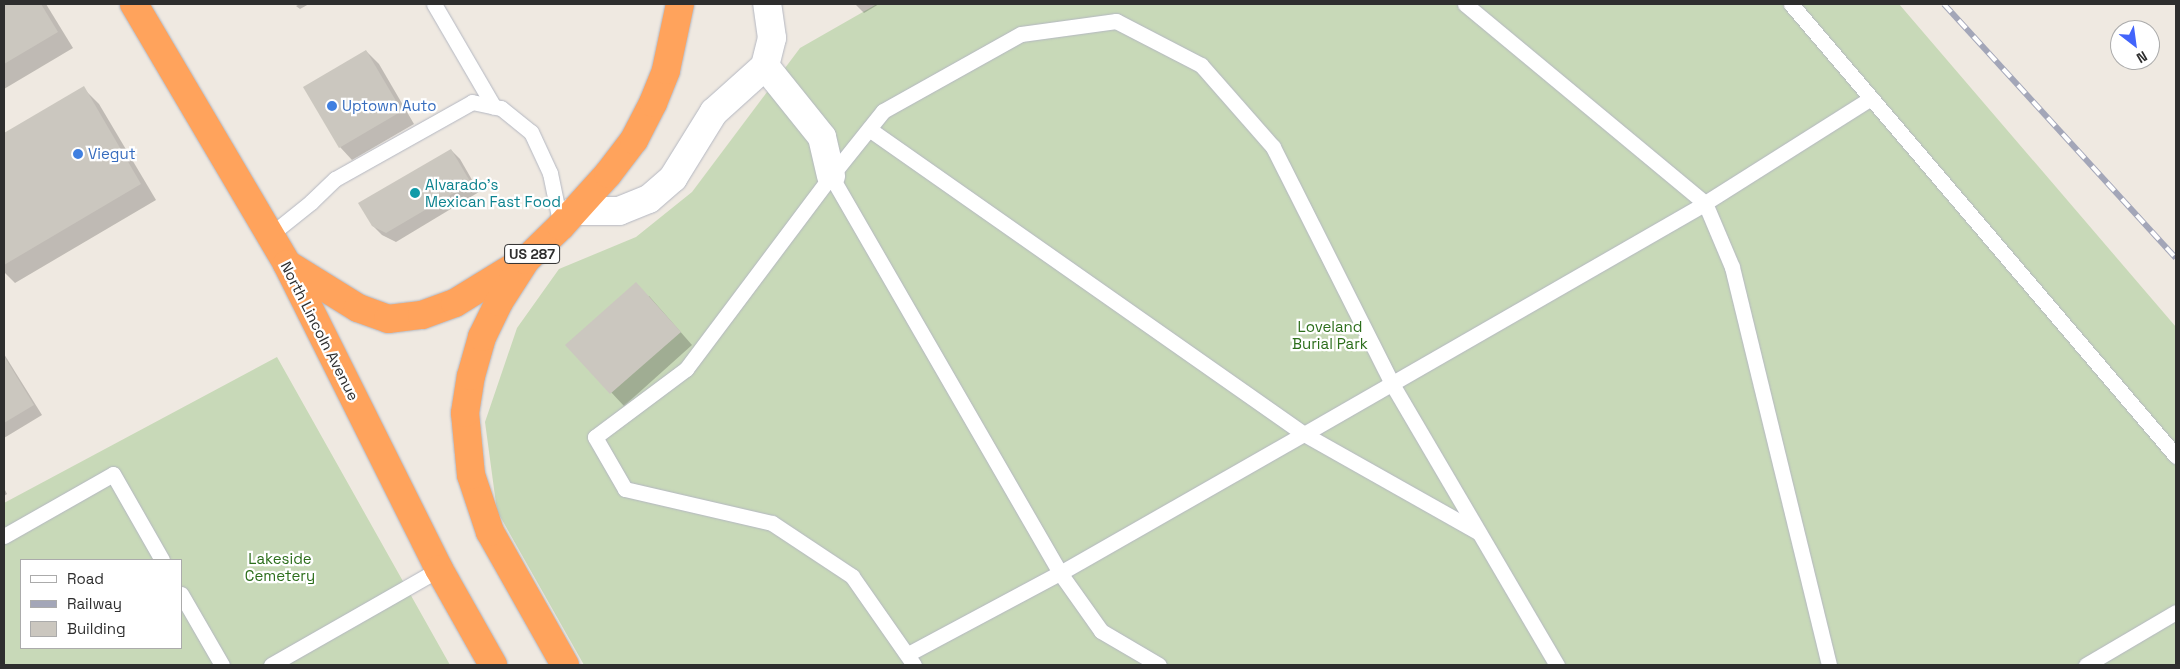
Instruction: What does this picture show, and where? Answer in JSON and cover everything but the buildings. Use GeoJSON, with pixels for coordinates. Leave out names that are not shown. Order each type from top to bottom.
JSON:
{"type":"FeatureCollection","features":[{"type":"Feature","properties":{"kind":"highway","name":"North Lincoln Avenue"},"geometry":{"type":"LineString","coordinates":[[134,4],[287,264],[439,569],[493,665]]}},
{"type":"Feature","properties":{"kind":"highway","name":"US 287"},"geometry":{"type":"LineString","coordinates":[[565,665],[490,532],[471,475],[466,413],[471,376],[482,337],[499,302],[526,260],[568,219],[634,140],[654,103],[666,70],[680,4]]}},
{"type":"Feature","properties":{"kind":"highway"},"geometry":{"type":"LineString","coordinates":[[287,264],[358,308],[388,319],[422,315],[455,303],[526,260]]}},
{"type":"Feature","properties":{"kind":"street"},"geometry":{"type":"LineString","coordinates":[[568,219],[619,211],[649,199],[674,178],[714,112],[765,66],[772,38],[767,4]]}},
{"type":"Feature","properties":{"kind":"street"},"geometry":{"type":"LineString","coordinates":[[765,66],[822,137],[832,176]]}},
{"type":"Feature","properties":{"kind":"lane"},"geometry":{"type":"LineString","coordinates":[[434,4],[494,107]]}},
{"type":"Feature","properties":{"kind":"lane"},"geometry":{"type":"LineString","coordinates":[[1465,4],[1705,203],[1732,267],[1829,665]]}},
{"type":"Feature","properties":{"kind":"lane"},"geometry":{"type":"LineString","coordinates":[[1791,4],[2176,456]]}},
{"type":"Feature","properties":{"kind":"lane"},"geometry":{"type":"LineString","coordinates":[[1557,665],[1392,384],[1273,147],[1201,65],[1116,21],[1021,34],[883,111],[686,369],[595,436],[625,489],[772,523],[852,576],[911,660],[1060,573],[1392,384],[1705,203],[1871,98]]}},
{"type":"Feature","properties":{"kind":"lane"},"geometry":{"type":"LineString","coordinates":[[270,235],[311,202],[334,179],[472,102],[500,108],[531,132],[568,219]]}},
{"type":"Feature","properties":{"kind":"lane"},"geometry":{"type":"LineString","coordinates":[[869,129],[1304,434],[1479,532]]}},
{"type":"Feature","properties":{"kind":"lane"},"geometry":{"type":"LineString","coordinates":[[832,176],[1060,573],[1102,631],[1159,665]]}},
{"type":"Feature","properties":{"kind":"lane"},"geometry":{"type":"LineString","coordinates":[[4,536],[113,474],[161,559]]}},
{"type":"Feature","properties":{"kind":"lane"},"geometry":{"type":"LineString","coordinates":[[271,665],[439,569]]}},
{"type":"Feature","properties":{"kind":"lane"},"geometry":{"type":"LineString","coordinates":[[182,596],[222,665]]}},
{"type":"Feature","properties":{"kind":"lane"},"geometry":{"type":"LineString","coordinates":[[2086,665],[2176,612]]}},
{"type":"Feature","properties":{"kind":"green space","name":"Loveland Burial Park"},"geometry":{"type":"Polygon","coordinates":[[[877,4],[1899,4],[2176,327],[2176,665],[584,665],[497,511],[485,422],[517,328],[559,269],[636,237],[692,192],[800,48],[877,4]]]}},
{"type":"Feature","properties":{"kind":"green space","name":"Lakeside Cemetery"},"geometry":{"type":"Polygon","coordinates":[[[277,357],[450,665],[4,665],[4,503],[277,357]]]}},
{"type":"Feature","properties":{"kind":"railway"},"geometry":{"type":"LineString","coordinates":[[1944,4],[2176,258]]}},
{"type":"Feature","properties":{"kind":"place","name":"Uptown Auto"},"geometry":{"type":"Point","coordinates":[332,106]}},
{"type":"Feature","properties":{"kind":"place","name":"Viegut"},"geometry":{"type":"Point","coordinates":[78,154]}},
{"type":"Feature","properties":{"kind":"place","name":"Alvarado's Mexican Fast Food"},"geometry":{"type":"Point","coordinates":[415,193]}}]}
